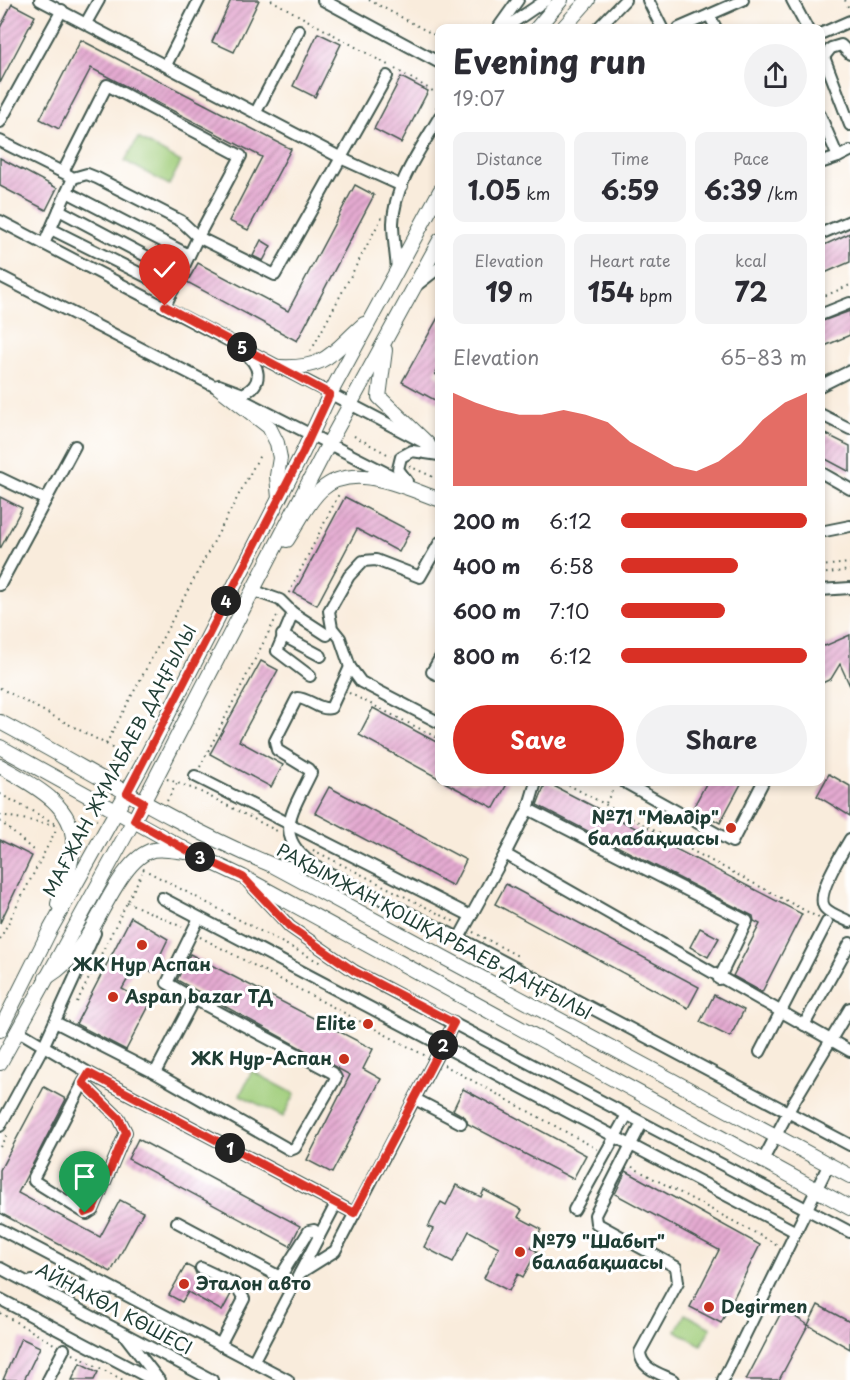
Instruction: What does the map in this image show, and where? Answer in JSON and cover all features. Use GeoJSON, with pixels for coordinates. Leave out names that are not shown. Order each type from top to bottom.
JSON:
{"type":"FeatureCollection","features":[{"type":"Feature","properties":{"kind":"main road"},"geometry":{"type":"LineString","coordinates":[[540,24],[561,0]]}},
{"type":"Feature","properties":{"kind":"main road"},"geometry":{"type":"LineString","coordinates":[[567,24],[588,0]]}},
{"type":"Feature","properties":{"kind":"main road","name":"МАҒЖАН ЖҰМАБАЕВ ДАҢҒЫЛЫ"},"geometry":{"type":"LineString","coordinates":[[0,1030],[50,930],[141,767],[330,394],[435,199]]}},
{"type":"Feature","properties":{"kind":"main road","name":"МАҒЖАН ЖҰМАБАЕВ ДАҢҒЫЛЫ"},"geometry":{"type":"LineString","coordinates":[[0,1063],[44,979],[134,820],[328,443],[351,406],[435,249]]}},
{"type":"Feature","properties":{"kind":"main road"},"geometry":{"type":"LineString","coordinates":[[403,307],[385,349],[379,397],[435,449]]}},
{"type":"Feature","properties":{"kind":"main road"},"geometry":{"type":"LineString","coordinates":[[280,368],[314,366],[328,357],[372,316]]}},
{"type":"Feature","properties":{"kind":"main road"},"geometry":{"type":"LineString","coordinates":[[215,385],[269,427],[277,443],[280,458],[276,476],[279,498]]}},
{"type":"Feature","properties":{"kind":"main road"},"geometry":{"type":"LineString","coordinates":[[255,585],[320,491],[339,478],[377,478],[435,498]]}},
{"type":"Feature","properties":{"kind":"main road","name":"РАҚЫМЖАН ҚОШҚАРБАЕВ ДАҢҒЫЛЫ"},"geometry":{"type":"LineString","coordinates":[[0,722],[143,802],[272,865],[850,1176]]}},
{"type":"Feature","properties":{"kind":"main road"},"geometry":{"type":"LineString","coordinates":[[0,747],[850,1208]]}},
{"type":"Feature","properties":{"kind":"main road"},"geometry":{"type":"LineString","coordinates":[[0,766],[39,789],[64,812],[63,823],[74,843],[50,930]]}},
{"type":"Feature","properties":{"kind":"main road"},"geometry":{"type":"LineString","coordinates":[[106,829],[120,844]]}},
{"type":"Feature","properties":{"kind":"main road"},"geometry":{"type":"LineString","coordinates":[[44,979],[61,968],[84,942],[109,903],[126,869],[141,856],[154,850],[190,852]]}},
{"type":"Feature","properties":{"kind":"street"},"geometry":{"type":"LineString","coordinates":[[40,0],[340,157],[402,186]]}},
{"type":"Feature","properties":{"kind":"street"},"geometry":{"type":"LineString","coordinates":[[86,23],[99,0]]}},
{"type":"Feature","properties":{"kind":"street"},"geometry":{"type":"LineString","coordinates":[[166,65],[200,0]]}},
{"type":"Feature","properties":{"kind":"street"},"geometry":{"type":"LineString","coordinates":[[323,0],[435,60]]}},
{"type":"Feature","properties":{"kind":"street"},"geometry":{"type":"LineString","coordinates":[[501,24],[518,0]]}},
{"type":"Feature","properties":{"kind":"street"},"geometry":{"type":"LineString","coordinates":[[511,24],[546,0]]}},
{"type":"Feature","properties":{"kind":"street"},"geometry":{"type":"LineString","coordinates":[[605,24],[625,0]]}},
{"type":"Feature","properties":{"kind":"street"},"geometry":{"type":"LineString","coordinates":[[648,0],[660,24]]}},
{"type":"Feature","properties":{"kind":"street"},"geometry":{"type":"LineString","coordinates":[[689,24],[743,0]]}},
{"type":"Feature","properties":{"kind":"street"},"geometry":{"type":"LineString","coordinates":[[792,0],[805,24]]}},
{"type":"Feature","properties":{"kind":"street"},"geometry":{"type":"LineString","coordinates":[[0,122],[62,10]]}},
{"type":"Feature","properties":{"kind":"street"},"geometry":{"type":"LineString","coordinates":[[709,15],[714,24]]}},
{"type":"Feature","properties":{"kind":"street"},"geometry":{"type":"LineString","coordinates":[[825,32],[850,21]]}},
{"type":"Feature","properties":{"kind":"street"},"geometry":{"type":"LineString","coordinates":[[256,112],[299,30]]}},
{"type":"Feature","properties":{"kind":"street"},"geometry":{"type":"LineString","coordinates":[[825,58],[826,53],[846,43],[850,54]]}},
{"type":"Feature","properties":{"kind":"street"},"geometry":{"type":"LineString","coordinates":[[825,65],[850,124]]}},
{"type":"Feature","properties":{"kind":"street"},"geometry":{"type":"LineString","coordinates":[[0,141],[68,175],[87,174],[97,178],[181,221],[198,237],[275,275],[387,76]]}},
{"type":"Feature","properties":{"kind":"street"},"geometry":{"type":"LineString","coordinates":[[44,244],[67,192],[68,175],[108,85],[241,156],[165,306]]}},
{"type":"Feature","properties":{"kind":"street"},"geometry":{"type":"LineString","coordinates":[[397,271],[393,223],[402,186],[435,117]]}},
{"type":"Feature","properties":{"kind":"street"},"geometry":{"type":"LineString","coordinates":[[825,127],[838,157]]}},
{"type":"Feature","properties":{"kind":"street"},"geometry":{"type":"LineString","coordinates":[[825,162],[850,151]]}},
{"type":"Feature","properties":{"kind":"street"},"geometry":{"type":"LineString","coordinates":[[67,192],[189,255]]}},
{"type":"Feature","properties":{"kind":"street"},"geometry":{"type":"LineString","coordinates":[[59,210],[180,274]]}},
{"type":"Feature","properties":{"kind":"street"},"geometry":{"type":"LineString","coordinates":[[0,221],[435,449]]}},
{"type":"Feature","properties":{"kind":"street"},"geometry":{"type":"LineString","coordinates":[[825,232],[850,221]]}},
{"type":"Feature","properties":{"kind":"street"},"geometry":{"type":"LineString","coordinates":[[51,229],[173,290]]}},
{"type":"Feature","properties":{"kind":"street"},"geometry":{"type":"LineString","coordinates":[[414,288],[435,271]]}},
{"type":"Feature","properties":{"kind":"street"},"geometry":{"type":"LineString","coordinates":[[0,276],[435,497]]}},
{"type":"Feature","properties":{"kind":"street"},"geometry":{"type":"LineString","coordinates":[[825,313],[850,303]]}},
{"type":"Feature","properties":{"kind":"street"},"geometry":{"type":"LineString","coordinates":[[215,385],[243,394],[256,385],[259,376],[257,366],[248,356],[219,334]]}},
{"type":"Feature","properties":{"kind":"street"},"geometry":{"type":"LineString","coordinates":[[825,384],[850,371]]}},
{"type":"Feature","properties":{"kind":"street"},"geometry":{"type":"LineString","coordinates":[[825,416],[850,429]]}},
{"type":"Feature","properties":{"kind":"street"},"geometry":{"type":"LineString","coordinates":[[0,585],[75,446]]}},
{"type":"Feature","properties":{"kind":"street"},"geometry":{"type":"LineString","coordinates":[[414,486],[401,476],[398,469],[401,457],[412,451],[435,450]]}},
{"type":"Feature","properties":{"kind":"street"},"geometry":{"type":"LineString","coordinates":[[825,475],[850,489]]}},
{"type":"Feature","properties":{"kind":"street"},"geometry":{"type":"LineString","coordinates":[[0,478],[46,500]]}},
{"type":"Feature","properties":{"kind":"street"},"geometry":{"type":"LineString","coordinates":[[825,531],[850,526]]}},
{"type":"Feature","properties":{"kind":"street"},"geometry":{"type":"LineString","coordinates":[[435,551],[420,577],[376,560],[363,561],[349,576],[329,611],[332,628],[340,638],[350,667],[361,682],[435,720]]}},
{"type":"Feature","properties":{"kind":"street"},"geometry":{"type":"LineString","coordinates":[[255,585],[327,635]]}},
{"type":"Feature","properties":{"kind":"street"},"geometry":{"type":"LineString","coordinates":[[825,590],[850,588]]}},
{"type":"Feature","properties":{"kind":"street"},"geometry":{"type":"LineString","coordinates":[[293,613],[282,634],[277,651],[310,676]]}},
{"type":"Feature","properties":{"kind":"street"},"geometry":{"type":"LineString","coordinates":[[282,634],[321,656]]}},
{"type":"Feature","properties":{"kind":"street"},"geometry":{"type":"LineString","coordinates":[[350,667],[331,708],[326,709],[297,698],[275,741],[277,750],[311,773],[287,823],[292,845],[301,857],[459,938],[850,1146]]}},
{"type":"Feature","properties":{"kind":"street"},"geometry":{"type":"LineString","coordinates":[[0,714],[23,734]]}},
{"type":"Feature","properties":{"kind":"street"},"geometry":{"type":"LineString","coordinates":[[195,777],[471,916]]}},
{"type":"Feature","properties":{"kind":"street"},"geometry":{"type":"LineString","coordinates":[[459,938],[528,809],[535,786]]}},
{"type":"Feature","properties":{"kind":"street"},"geometry":{"type":"LineString","coordinates":[[631,786],[732,842],[762,786]]}},
{"type":"Feature","properties":{"kind":"street"},"geometry":{"type":"LineString","coordinates":[[528,809],[747,921],[719,979]]}},
{"type":"Feature","properties":{"kind":"street"},"geometry":{"type":"LineString","coordinates":[[850,839],[824,887],[821,898],[825,908],[850,921]]}},
{"type":"Feature","properties":{"kind":"street"},"geometry":{"type":"LineString","coordinates":[[505,854],[719,979],[850,1051]]}},
{"type":"Feature","properties":{"kind":"street"},"geometry":{"type":"LineString","coordinates":[[272,865],[319,868]]}},
{"type":"Feature","properties":{"kind":"street"},"geometry":{"type":"LineString","coordinates":[[243,877],[290,927],[354,971],[850,1232]]}},
{"type":"Feature","properties":{"kind":"street"},"geometry":{"type":"LineString","coordinates":[[162,898],[796,1232]]}},
{"type":"Feature","properties":{"kind":"street"},"geometry":{"type":"LineString","coordinates":[[0,1126],[44,1045],[109,903]]}},
{"type":"Feature","properties":{"kind":"street"},"geometry":{"type":"LineString","coordinates":[[55,1022],[155,1073],[290,1150],[295,1148],[336,1078],[333,1073],[167,983],[199,918]]}},
{"type":"Feature","properties":{"kind":"street"},"geometry":{"type":"LineString","coordinates":[[760,1052],[827,922]]}},
{"type":"Feature","properties":{"kind":"street"},"geometry":{"type":"LineString","coordinates":[[804,1025],[850,943]]}},
{"type":"Feature","properties":{"kind":"street"},"geometry":{"type":"LineString","coordinates":[[155,1073],[194,999]]}},
{"type":"Feature","properties":{"kind":"street"},"geometry":{"type":"LineString","coordinates":[[762,1162],[787,1114],[850,1008]]}},
{"type":"Feature","properties":{"kind":"street"},"geometry":{"type":"LineString","coordinates":[[300,1272],[335,1251],[454,1023]]}},
{"type":"Feature","properties":{"kind":"street"},"geometry":{"type":"LineString","coordinates":[[17,1030],[89,1073],[354,1213]]}},
{"type":"Feature","properties":{"kind":"street"},"geometry":{"type":"LineString","coordinates":[[83,1083],[119,1118],[126,1132],[93,1210],[87,1214],[34,1181],[83,1083],[89,1073]]}},
{"type":"Feature","properties":{"kind":"street"},"geometry":{"type":"LineString","coordinates":[[415,1099],[461,1123]]}},
{"type":"Feature","properties":{"kind":"street"},"geometry":{"type":"LineString","coordinates":[[573,1210],[627,1115]]}},
{"type":"Feature","properties":{"kind":"street"},"geometry":{"type":"LineString","coordinates":[[642,1123],[595,1215],[596,1223],[676,1267],[679,1273],[678,1282],[640,1352],[641,1359],[646,1366],[672,1380]]}},
{"type":"Feature","properties":{"kind":"street"},"geometry":{"type":"LineString","coordinates":[[723,1380],[809,1210],[815,1190],[828,1166]]}},
{"type":"Feature","properties":{"kind":"street"},"geometry":{"type":"LineString","coordinates":[[253,1362],[336,1204]]}},
{"type":"Feature","properties":{"kind":"street"},"geometry":{"type":"LineString","coordinates":[[177,1222],[278,1276],[282,1274],[309,1231],[314,1230],[319,1236]]}},
{"type":"Feature","properties":{"kind":"street"},"geometry":{"type":"LineString","coordinates":[[0,1229],[288,1380]]}},
{"type":"Feature","properties":{"kind":"street","name":"АЙНАКӨЛ КӨШЕСІ"},"geometry":{"type":"LineString","coordinates":[[0,1268],[212,1380]]}},
{"type":"Feature","properties":{"kind":"street"},"geometry":{"type":"LineString","coordinates":[[201,1268],[234,1284],[244,1299],[220,1345]]}},
{"type":"Feature","properties":{"kind":"street"},"geometry":{"type":"LineString","coordinates":[[25,1280],[115,1290]]}},
{"type":"Feature","properties":{"kind":"street"},"geometry":{"type":"LineString","coordinates":[[0,1299],[153,1380]]}},
{"type":"Feature","properties":{"kind":"street"},"geometry":{"type":"LineString","coordinates":[[121,1331],[159,1380]]}},
{"type":"Feature","properties":{"kind":"street"},"geometry":{"type":"LineString","coordinates":[[48,1380],[64,1349]]}},
{"type":"Feature","properties":{"kind":"path"},"geometry":{"type":"LineString","coordinates":[[271,0],[435,92]]}},
{"type":"Feature","properties":{"kind":"path"},"geometry":{"type":"LineString","coordinates":[[369,0],[435,35]]}},
{"type":"Feature","properties":{"kind":"path"},"geometry":{"type":"LineString","coordinates":[[845,0],[850,11]]}},
{"type":"Feature","properties":{"kind":"path"},"geometry":{"type":"LineString","coordinates":[[314,366],[310,354],[388,205]]}},
{"type":"Feature","properties":{"kind":"path"},"geometry":{"type":"LineString","coordinates":[[825,296],[850,285]]}},
{"type":"Feature","properties":{"kind":"path"},"geometry":{"type":"LineString","coordinates":[[106,744],[260,455]]}},
{"type":"Feature","properties":{"kind":"path"},"geometry":{"type":"LineString","coordinates":[[190,788],[342,489]]}},
{"type":"Feature","properties":{"kind":"path"},"geometry":{"type":"LineString","coordinates":[[825,566],[850,563]]}},
{"type":"Feature","properties":{"kind":"path"},"geometry":{"type":"LineString","coordinates":[[825,573],[850,570]]}},
{"type":"Feature","properties":{"kind":"path"},"geometry":{"type":"LineString","coordinates":[[0,688],[106,744],[141,767]]}},
{"type":"Feature","properties":{"kind":"path"},"geometry":{"type":"LineString","coordinates":[[341,688],[435,736]]}},
{"type":"Feature","properties":{"kind":"path"},"geometry":{"type":"LineString","coordinates":[[104,780],[118,751]]}},
{"type":"Feature","properties":{"kind":"path"},"geometry":{"type":"LineString","coordinates":[[161,811],[177,783]]}},
{"type":"Feature","properties":{"kind":"path"},"geometry":{"type":"LineString","coordinates":[[572,786],[827,922]]}},
{"type":"Feature","properties":{"kind":"path"},"geometry":{"type":"LineString","coordinates":[[605,804],[615,786]]}},
{"type":"Feature","properties":{"kind":"path"},"geometry":{"type":"LineString","coordinates":[[0,794],[63,823]]}},
{"type":"Feature","properties":{"kind":"path"},"geometry":{"type":"LineString","coordinates":[[0,815],[63,823],[84,816],[106,829]]}},
{"type":"Feature","properties":{"kind":"path"},"geometry":{"type":"LineString","coordinates":[[0,821],[33,850]]}},
{"type":"Feature","properties":{"kind":"path"},"geometry":{"type":"LineString","coordinates":[[0,939],[63,823]]}},
{"type":"Feature","properties":{"kind":"path"},"geometry":{"type":"LineString","coordinates":[[75,1006],[143,870]]}},
{"type":"Feature","properties":{"kind":"path"},"geometry":{"type":"LineString","coordinates":[[127,902],[192,932],[435,1060],[606,1154]]}},
{"type":"Feature","properties":{"kind":"path"},"geometry":{"type":"LineString","coordinates":[[623,1162],[788,1250]]}},
{"type":"Feature","properties":{"kind":"green space"},"geometry":{"type":"Polygon","coordinates":[[[138,138],[181,162],[169,185],[125,161],[138,138]]]}},
{"type":"Feature","properties":{"kind":"green space"},"geometry":{"type":"Polygon","coordinates":[[[252,1071],[295,1094],[283,1117],[240,1095],[252,1071]]]}},
{"type":"Feature","properties":{"kind":"green space"},"geometry":{"type":"Polygon","coordinates":[[[685,1314],[711,1328],[701,1345],[676,1331],[685,1314]]]}},
{"type":"Feature","properties":{"kind":"building"},"geometry":{"type":"Polygon","coordinates":[[[231,0],[259,0],[234,52],[212,42],[231,0]]]}},
{"type":"Feature","properties":{"kind":"building"},"geometry":{"type":"Polygon","coordinates":[[[12,4],[35,16],[0,83],[0,28],[12,4]]]}},
{"type":"Feature","properties":{"kind":"building"},"geometry":{"type":"Polygon","coordinates":[[[318,33],[341,44],[315,97],[293,86],[318,33]]]}},
{"type":"Feature","properties":{"kind":"building"},"geometry":{"type":"Polygon","coordinates":[[[81,40],[291,149],[248,230],[229,221],[262,157],[91,68],[59,129],[40,119],[81,40]]]}},
{"type":"Feature","properties":{"kind":"building"},"geometry":{"type":"Polygon","coordinates":[[[401,77],[428,91],[401,143],[374,129],[401,77]]]}},
{"type":"Feature","properties":{"kind":"building"},"geometry":{"type":"Polygon","coordinates":[[[0,158],[57,188],[46,210],[0,186],[0,158]]]}},
{"type":"Feature","properties":{"kind":"building"},"geometry":{"type":"Polygon","coordinates":[[[355,185],[374,195],[297,341],[187,282],[198,263],[288,311],[355,185]]]}},
{"type":"Feature","properties":{"kind":"building"},"geometry":{"type":"Polygon","coordinates":[[[850,233],[850,262],[825,273],[825,245],[850,233]]]}},
{"type":"Feature","properties":{"kind":"building"},"geometry":{"type":"Polygon","coordinates":[[[261,240],[271,246],[263,261],[253,256],[261,240]]]}},
{"type":"Feature","properties":{"kind":"building"},"geometry":{"type":"Polygon","coordinates":[[[850,311],[850,335],[825,346],[825,320],[850,311]]]}},
{"type":"Feature","properties":{"kind":"building"},"geometry":{"type":"Polygon","coordinates":[[[435,323],[435,400],[402,382],[435,323]]]}},
{"type":"Feature","properties":{"kind":"building"},"geometry":{"type":"Polygon","coordinates":[[[825,434],[850,446],[850,472],[825,459],[825,434]]]}},
{"type":"Feature","properties":{"kind":"building"},"geometry":{"type":"Polygon","coordinates":[[[0,497],[22,508],[0,549],[0,497]]]}},
{"type":"Feature","properties":{"kind":"building"},"geometry":{"type":"Polygon","coordinates":[[[345,497],[410,531],[399,552],[357,529],[317,605],[294,593],[345,497]]]}},
{"type":"Feature","properties":{"kind":"building"},"geometry":{"type":"Polygon","coordinates":[[[850,635],[850,686],[840,664],[831,679],[825,682],[825,646],[850,635]]]}},
{"type":"Feature","properties":{"kind":"building"},"geometry":{"type":"Polygon","coordinates":[[[261,661],[278,670],[239,741],[283,765],[271,787],[210,754],[261,661]]]}},
{"type":"Feature","properties":{"kind":"building"},"geometry":{"type":"Polygon","coordinates":[[[373,708],[435,741],[435,776],[359,735],[373,708]]]}},
{"type":"Feature","properties":{"kind":"building"},"geometry":{"type":"Polygon","coordinates":[[[829,774],[850,786],[850,816],[817,796],[822,786],[825,786],[829,774]]]}},
{"type":"Feature","properties":{"kind":"building"},"geometry":{"type":"Polygon","coordinates":[[[452,786],[506,786],[494,808],[452,786]]]}},
{"type":"Feature","properties":{"kind":"building"},"geometry":{"type":"Polygon","coordinates":[[[544,786],[554,786],[802,914],[762,992],[733,976],[760,924],[754,921],[753,916],[537,805],[544,786]]]}},
{"type":"Feature","properties":{"kind":"building"},"geometry":{"type":"Polygon","coordinates":[[[705,786],[740,786],[720,823],[693,808],[705,786]]]}},
{"type":"Feature","properties":{"kind":"building"},"geometry":{"type":"Polygon","coordinates":[[[329,787],[466,860],[453,886],[315,813],[329,787]]]}},
{"type":"Feature","properties":{"kind":"building"},"geometry":{"type":"Polygon","coordinates":[[[0,840],[32,856],[0,923],[0,840]]]}},
{"type":"Feature","properties":{"kind":"building"},"geometry":{"type":"Polygon","coordinates":[[[506,884],[699,987],[688,1008],[495,904],[506,884]]]}},
{"type":"Feature","properties":{"kind":"building","name":"Aspan bazar ТД"},"geometry":{"type":"Polygon","coordinates":[[[131,917],[168,939],[152,972],[137,963],[122,989],[150,1004],[126,1050],[76,1024],[131,917]]]}},
{"type":"Feature","properties":{"kind":"building"},"geometry":{"type":"Polygon","coordinates":[[[700,928],[719,938],[708,957],[690,947],[700,928]]]}},
{"type":"Feature","properties":{"kind":"building","name":"ЖК Нур-Аспан"},"geometry":{"type":"Polygon","coordinates":[[[190,954],[373,1049],[363,1069],[381,1079],[332,1173],[307,1160],[350,1075],[177,980],[190,954]]]}},
{"type":"Feature","properties":{"kind":"building"},"geometry":{"type":"Polygon","coordinates":[[[714,995],[744,1010],[730,1037],[700,1022],[714,995]]]}},
{"type":"Feature","properties":{"kind":"building"},"geometry":{"type":"Polygon","coordinates":[[[44,1087],[66,1099],[18,1193],[100,1237],[120,1200],[143,1212],[111,1272],[0,1213],[0,1170],[44,1087]]]}},
{"type":"Feature","properties":{"kind":"building"},"geometry":{"type":"Polygon","coordinates":[[[463,1089],[586,1155],[573,1179],[468,1124],[465,1117],[453,1110],[463,1089]]]}},
{"type":"Feature","properties":{"kind":"building"},"geometry":{"type":"Polygon","coordinates":[[[138,1139],[300,1226],[290,1246],[128,1159],[138,1139]]]}},
{"type":"Feature","properties":{"kind":"building"},"geometry":{"type":"Polygon","coordinates":[[[626,1171],[760,1245],[721,1323],[690,1307],[719,1250],[615,1194],[626,1171]]]}},
{"type":"Feature","properties":{"kind":"building"},"geometry":{"type":"Polygon","coordinates":[[[456,1185],[481,1197],[484,1190],[522,1210],[518,1217],[541,1229],[531,1248],[537,1251],[523,1277],[518,1274],[509,1291],[484,1278],[499,1247],[469,1231],[453,1262],[424,1247],[433,1229],[428,1227],[441,1202],[446,1205],[456,1185]]]}},
{"type":"Feature","properties":{"kind":"building"},"geometry":{"type":"Polygon","coordinates":[[[186,1265],[194,1269],[197,1276],[231,1294],[222,1311],[188,1292],[182,1302],[169,1295],[186,1265]]]}},
{"type":"Feature","properties":{"kind":"building"},"geometry":{"type":"Polygon","coordinates":[[[818,1305],[850,1322],[850,1349],[808,1325],[818,1305]]]}},
{"type":"Feature","properties":{"kind":"building"},"geometry":{"type":"Polygon","coordinates":[[[783,1309],[808,1325],[779,1380],[746,1380],[783,1309]]]}},
{"type":"Feature","properties":{"kind":"building"},"geometry":{"type":"Polygon","coordinates":[[[21,1338],[40,1347],[24,1380],[3,1380],[21,1338]]]}},
{"type":"Feature","properties":{"kind":"building"},"geometry":{"type":"Polygon","coordinates":[[[80,1363],[98,1372],[94,1380],[72,1380],[80,1363]]]}},
{"type":"Feature","properties":{"kind":"place","name":"№71 \"Мөлдір\" балабақшасы"},"geometry":{"type":"Point","coordinates":[731,828]}},
{"type":"Feature","properties":{"kind":"place","name":"ЖК Нур Аспан"},"geometry":{"type":"Point","coordinates":[142,945]}},
{"type":"Feature","properties":{"kind":"place","name":"Aspan bazar ТД"},"geometry":{"type":"Point","coordinates":[113,997]}},
{"type":"Feature","properties":{"kind":"place","name":"Elite"},"geometry":{"type":"Point","coordinates":[368,1024]}},
{"type":"Feature","properties":{"kind":"place","name":"ЖК Нур-Аспан"},"geometry":{"type":"Point","coordinates":[344,1059]}},
{"type":"Feature","properties":{"kind":"place","name":"№79 \"Шабыт\" балабақшасы"},"geometry":{"type":"Point","coordinates":[520,1252]}},
{"type":"Feature","properties":{"kind":"place","name":"Эталон авто"},"geometry":{"type":"Point","coordinates":[184,1284]}},
{"type":"Feature","properties":{"kind":"place","name":"Degirmen"},"geometry":{"type":"Point","coordinates":[709,1307]}},
{"type":"Feature","properties":{"kind":"route"},"geometry":{"type":"LineString","coordinates":[[85,1213],[91,1213],[93,1210],[126,1132],[119,1118],[83,1083],[89,1073],[354,1213],[454,1023],[354,971],[290,927],[243,877],[190,852],[134,820],[143,802],[127,793],[303,452],[330,394],[165,306]]}}]}
